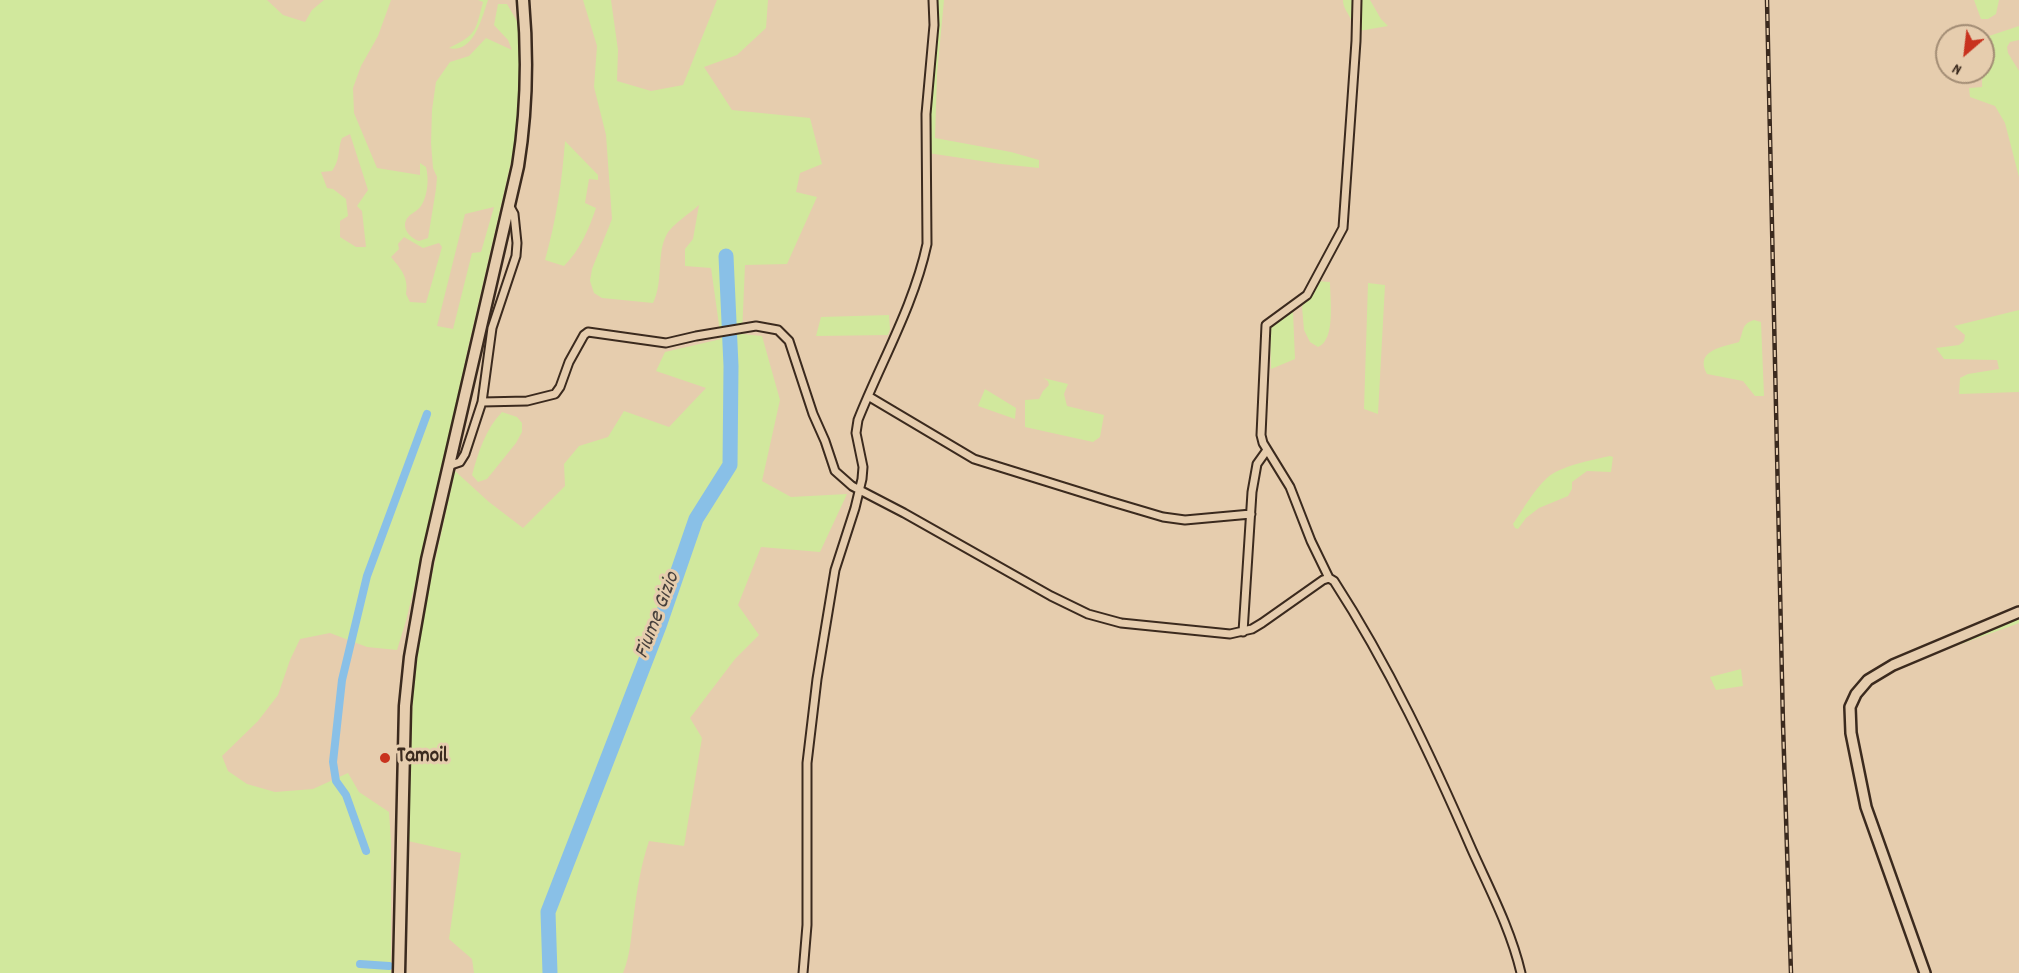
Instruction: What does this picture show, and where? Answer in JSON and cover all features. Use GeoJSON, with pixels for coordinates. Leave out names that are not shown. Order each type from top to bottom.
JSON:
{"type":"FeatureCollection","features":[{"type":"Feature","properties":{"kind":"main road"},"geometry":{"type":"LineString","coordinates":[[399,973],[405,706],[410,657],[427,560],[487,327],[525,124],[527,74],[523,0]]}},
{"type":"Feature","properties":{"kind":"main road"},"geometry":{"type":"LineString","coordinates":[[1925,973],[1866,807],[1851,733],[1850,706],[1856,694],[1868,680],[1893,665],[2019,612]]}},
{"type":"Feature","properties":{"kind":"street"},"geometry":{"type":"LineString","coordinates":[[803,973],[807,925],[807,763],[835,570],[855,508],[863,467],[856,433],[858,420],[900,323],[927,244],[926,114],[934,25],[933,0]]}},
{"type":"Feature","properties":{"kind":"street"},"geometry":{"type":"LineString","coordinates":[[1357,0],[1343,228],[1307,295],[1266,324],[1261,435],[1263,443],[1290,487],[1311,541],[1329,578],[1334,581],[1358,618],[1436,766],[1510,935],[1521,973]]}},
{"type":"Feature","properties":{"kind":"street"},"geometry":{"type":"LineString","coordinates":[[451,465],[460,462],[465,454],[482,402],[487,327],[516,256],[514,214],[509,206]]}},
{"type":"Feature","properties":{"kind":"street"},"geometry":{"type":"LineString","coordinates":[[482,402],[519,402],[555,394],[569,362],[584,334],[588,332],[666,343],[756,326],[770,328],[778,330],[789,342],[835,471],[859,490],[1088,614],[1112,621],[1230,634],[1242,632],[1262,623],[1329,578]]}},
{"type":"Feature","properties":{"kind":"street"},"geometry":{"type":"LineString","coordinates":[[868,396],[974,459],[1108,501],[1163,517],[1185,520],[1251,514]]}},
{"type":"Feature","properties":{"kind":"street"},"geometry":{"type":"LineString","coordinates":[[1242,632],[1257,464],[1267,450]]}},
{"type":"Feature","properties":{"kind":"green space"},"geometry":{"type":"Polygon","coordinates":[[[0,0],[267,0],[283,15],[305,22],[312,10],[324,0],[391,0],[378,36],[361,66],[353,88],[354,113],[377,168],[420,175],[420,163],[426,167],[428,182],[425,197],[421,206],[410,215],[405,223],[408,234],[419,241],[428,238],[436,189],[437,177],[433,168],[431,143],[436,82],[450,62],[469,56],[486,38],[512,50],[508,40],[494,25],[498,4],[507,4],[518,23],[519,32],[521,88],[514,149],[466,357],[451,435],[397,650],[367,647],[330,633],[300,639],[278,695],[258,721],[222,756],[228,771],[247,784],[275,792],[313,789],[348,773],[359,792],[389,812],[391,973],[0,973],[0,0]],[[350,134],[342,138],[337,162],[332,171],[321,172],[327,188],[333,189],[346,199],[348,216],[340,221],[340,237],[356,247],[366,247],[362,211],[357,206],[368,190],[350,134]],[[494,207],[465,214],[437,326],[453,329],[472,253],[481,252],[494,207]],[[404,237],[398,244],[399,249],[391,257],[405,278],[406,294],[410,302],[426,303],[442,247],[439,243],[423,248],[404,237]]]}},
{"type":"Feature","properties":{"kind":"green space"},"geometry":{"type":"Polygon","coordinates":[[[478,0],[488,0],[476,33],[465,45],[449,48],[465,39],[473,31],[483,2],[478,0]]]}},
{"type":"Feature","properties":{"kind":"green space"},"geometry":{"type":"Polygon","coordinates":[[[583,0],[611,0],[618,50],[617,81],[651,91],[683,85],[717,0],[768,0],[766,28],[737,55],[704,67],[732,110],[810,118],[822,164],[800,173],[796,192],[817,197],[787,264],[745,265],[742,334],[762,336],[780,400],[762,481],[791,497],[847,494],[820,552],[761,547],[738,605],[759,635],[735,659],[690,718],[702,738],[684,846],[649,841],[640,877],[629,951],[623,973],[474,973],[472,959],[449,939],[461,853],[408,841],[413,688],[424,611],[455,471],[489,502],[523,528],[565,486],[564,464],[579,446],[608,437],[624,411],[669,427],[706,388],[656,371],[665,352],[721,339],[711,268],[685,266],[685,249],[693,239],[699,205],[667,234],[653,303],[602,298],[594,293],[590,281],[592,269],[612,219],[606,135],[594,87],[597,46],[583,0]]]}},
{"type":"Feature","properties":{"kind":"green space"},"geometry":{"type":"Polygon","coordinates":[[[938,0],[944,0],[937,74],[935,138],[1011,152],[1039,160],[1039,168],[928,153],[938,0]]]}},
{"type":"Feature","properties":{"kind":"green space"},"geometry":{"type":"Polygon","coordinates":[[[1343,0],[1370,0],[1388,26],[1353,32],[1343,0]]]}},
{"type":"Feature","properties":{"kind":"green space"},"geometry":{"type":"Polygon","coordinates":[[[1974,0],[1999,0],[1996,14],[1988,19],[1981,19],[1974,0]]]}},
{"type":"Feature","properties":{"kind":"green space"},"geometry":{"type":"Polygon","coordinates":[[[2019,26],[2019,40],[2010,42],[2007,47],[2019,71],[2019,177],[2005,123],[1995,106],[1970,97],[1969,88],[1982,87],[1982,84],[1995,84],[1995,34],[2019,26]]]}},
{"type":"Feature","properties":{"kind":"green space"},"geometry":{"type":"Polygon","coordinates":[[[565,141],[598,175],[598,180],[589,179],[585,203],[596,208],[590,224],[579,246],[564,266],[545,260],[558,201],[565,141]]]}},
{"type":"Feature","properties":{"kind":"green space"},"geometry":{"type":"Polygon","coordinates":[[[1317,281],[1330,282],[1331,308],[1330,328],[1324,343],[1318,347],[1310,342],[1304,330],[1302,307],[1317,281]]]}},
{"type":"Feature","properties":{"kind":"green space"},"geometry":{"type":"Polygon","coordinates":[[[1368,283],[1385,285],[1378,414],[1364,409],[1368,283]]]}},
{"type":"Feature","properties":{"kind":"green space"},"geometry":{"type":"Polygon","coordinates":[[[2019,310],[2019,392],[1959,394],[1960,378],[1968,374],[1999,369],[1997,360],[1944,359],[1936,348],[1959,345],[1964,341],[1965,335],[1954,326],[2019,310]]]}},
{"type":"Feature","properties":{"kind":"green space"},"geometry":{"type":"Polygon","coordinates":[[[1293,312],[1295,359],[1271,369],[1270,325],[1293,312]]]}},
{"type":"Feature","properties":{"kind":"green space"},"geometry":{"type":"Polygon","coordinates":[[[889,315],[888,335],[816,336],[821,317],[889,315]]]}},
{"type":"Feature","properties":{"kind":"green space"},"geometry":{"type":"Polygon","coordinates":[[[1754,320],[1761,322],[1764,396],[1755,396],[1743,381],[1707,374],[1704,366],[1707,355],[1718,348],[1739,342],[1745,326],[1754,320]]]}},
{"type":"Feature","properties":{"kind":"green space"},"geometry":{"type":"Polygon","coordinates":[[[1043,378],[1068,384],[1064,394],[1067,406],[1104,415],[1100,437],[1093,442],[1025,427],[1025,400],[1039,399],[1049,385],[1048,381],[1043,378]]]}},
{"type":"Feature","properties":{"kind":"green space"},"geometry":{"type":"Polygon","coordinates":[[[985,389],[1016,408],[1015,419],[978,406],[985,389]]]}},
{"type":"Feature","properties":{"kind":"green space"},"geometry":{"type":"Polygon","coordinates":[[[502,412],[517,417],[522,423],[522,432],[487,479],[478,482],[472,475],[477,458],[487,433],[502,412]]]}},
{"type":"Feature","properties":{"kind":"green space"},"geometry":{"type":"Polygon","coordinates":[[[1613,457],[1611,472],[1587,471],[1572,482],[1572,489],[1568,496],[1539,508],[1526,518],[1518,529],[1515,528],[1513,524],[1547,478],[1568,467],[1613,457]]]}},
{"type":"Feature","properties":{"kind":"green space"},"geometry":{"type":"Polygon","coordinates":[[[2019,616],[2019,623],[1944,650],[1942,647],[2019,616]]]}},
{"type":"Feature","properties":{"kind":"green space"},"geometry":{"type":"Polygon","coordinates":[[[1741,669],[1743,686],[1716,690],[1710,677],[1741,669]]]}},
{"type":"Feature","properties":{"kind":"waterway","name":"Fiume Gizio"},"geometry":{"type":"LineString","coordinates":[[550,973],[548,912],[659,626],[696,519],[730,465],[731,366],[726,256]]}},
{"type":"Feature","properties":{"kind":"waterway"},"geometry":{"type":"LineString","coordinates":[[366,851],[346,795],[336,781],[333,762],[342,680],[367,576],[427,414]]}},
{"type":"Feature","properties":{"kind":"waterway"},"geometry":{"type":"LineString","coordinates":[[360,964],[389,966]]}},
{"type":"Feature","properties":{"kind":"railway"},"geometry":{"type":"LineString","coordinates":[[1767,0],[1783,724],[1791,973]]}},
{"type":"Feature","properties":{"kind":"place","name":"Tamoil"},"geometry":{"type":"Point","coordinates":[385,758]}}]}
